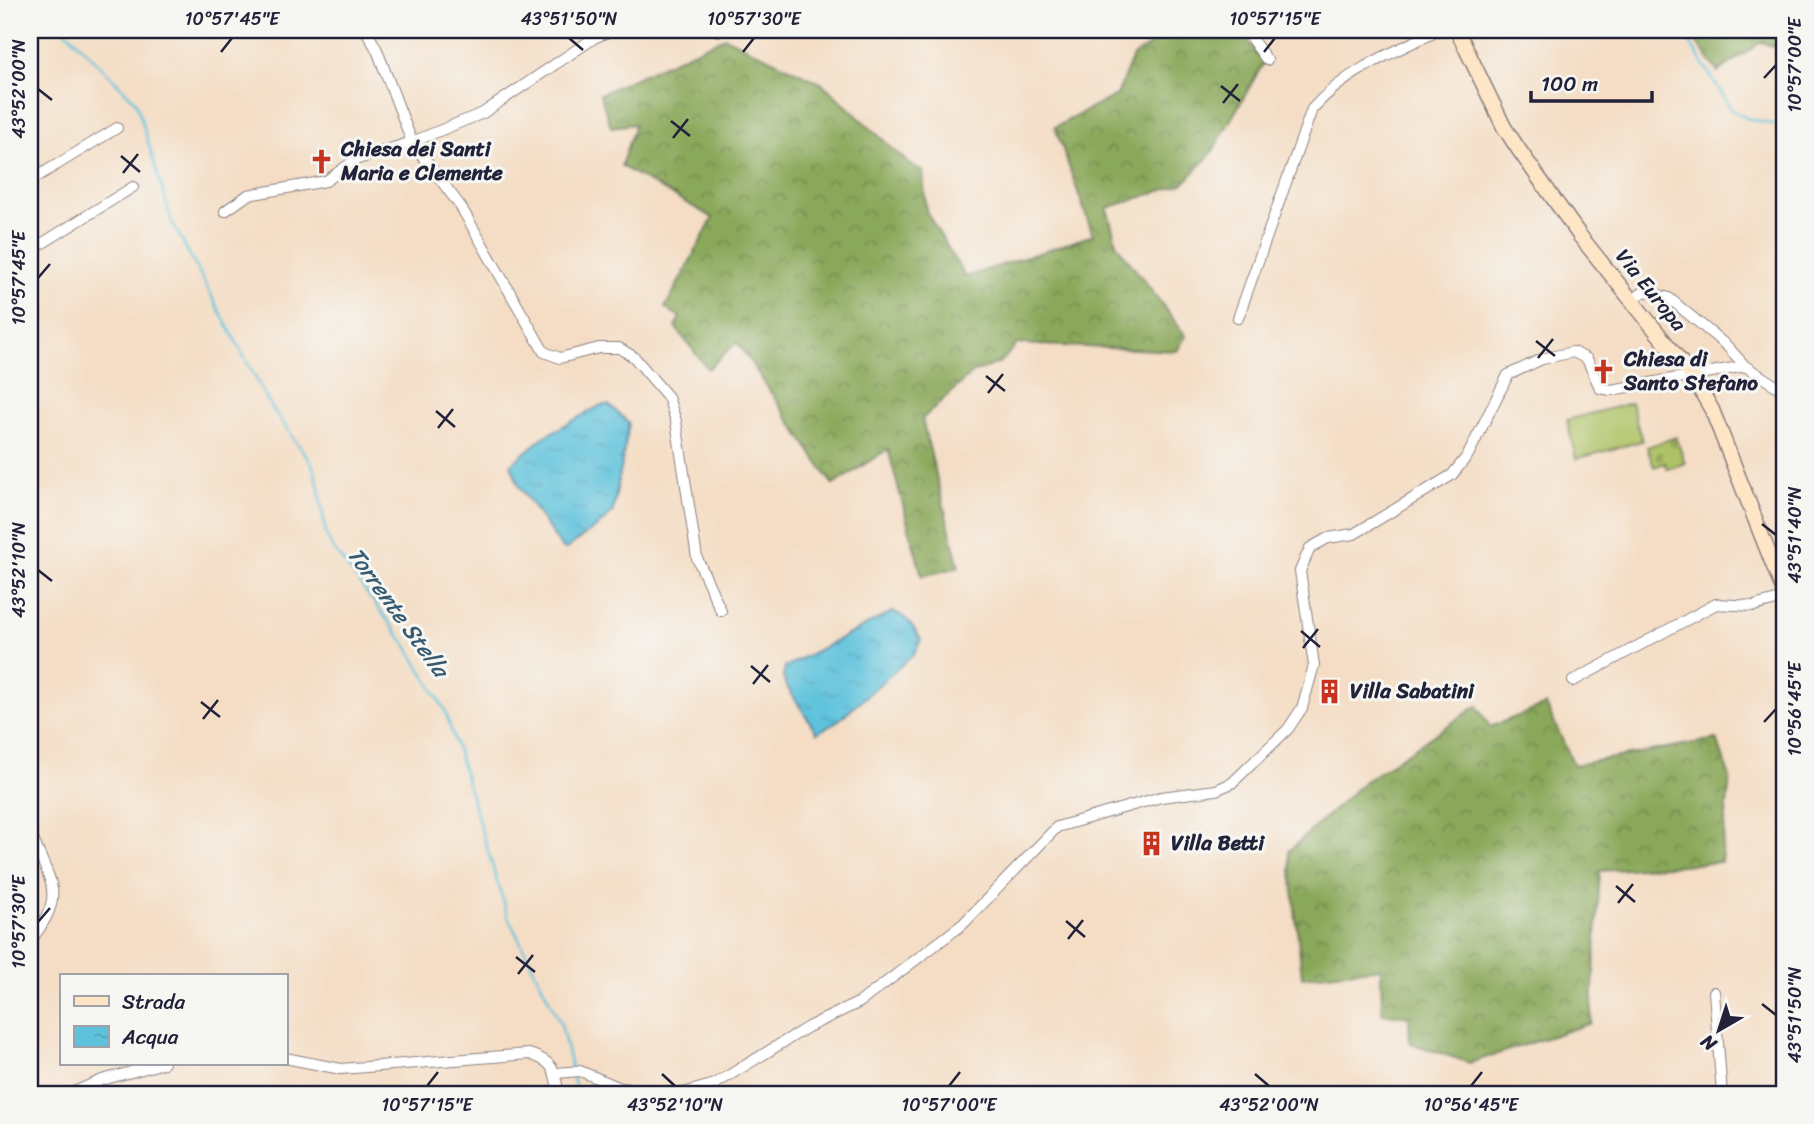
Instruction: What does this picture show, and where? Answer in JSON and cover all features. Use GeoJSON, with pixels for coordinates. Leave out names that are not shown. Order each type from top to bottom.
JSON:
{"type":"FeatureCollection","features":[{"type":"Feature","properties":{"kind":"main road","name":"Via Europa"},"geometry":{"type":"LineString","coordinates":[[1457,30],[1504,127],[1631,300],[1693,377],[1712,410],[1784,592]]}},
{"type":"Feature","properties":{"kind":"street"},"geometry":{"type":"LineString","coordinates":[[366,30],[377,50],[412,142],[461,207],[544,352],[560,358],[599,348],[619,348],[634,357],[668,397],[677,421],[697,558],[721,611]]}},
{"type":"Feature","properties":{"kind":"street"},"geometry":{"type":"LineString","coordinates":[[225,211],[248,195],[326,181],[355,160],[412,142],[483,113],[576,50],[613,30]]}},
{"type":"Feature","properties":{"kind":"street"},"geometry":{"type":"LineString","coordinates":[[1245,30],[1267,60]]}},
{"type":"Feature","properties":{"kind":"street"},"geometry":{"type":"LineString","coordinates":[[1238,318],[1312,109],[1329,90],[1354,71],[1440,30]]}},
{"type":"Feature","properties":{"kind":"street"},"geometry":{"type":"LineString","coordinates":[[30,181],[117,128]]}},
{"type":"Feature","properties":{"kind":"street"},"geometry":{"type":"LineString","coordinates":[[30,251],[134,187]]}},
{"type":"Feature","properties":{"kind":"street"},"geometry":{"type":"LineString","coordinates":[[1631,300],[1644,291],[1670,298],[1727,346],[1745,366],[1784,391]]}},
{"type":"Feature","properties":{"kind":"street"},"geometry":{"type":"LineString","coordinates":[[287,1058],[341,1069],[528,1054],[550,1062],[560,1072],[580,1071],[602,1082],[635,1090],[683,1093],[715,1084],[808,1027],[860,1002],[962,924],[1058,827],[1161,797],[1225,787],[1288,729],[1302,708],[1314,665],[1300,571],[1310,548],[1328,538],[1354,534],[1452,475],[1468,455],[1508,375],[1542,359],[1567,353],[1581,354],[1591,365],[1597,384],[1611,390],[1745,366]]}},
{"type":"Feature","properties":{"kind":"street"},"geometry":{"type":"LineString","coordinates":[[1573,681],[1716,604],[1754,606],[1784,598]]}},
{"type":"Feature","properties":{"kind":"street"},"geometry":{"type":"LineString","coordinates":[[30,832],[51,880],[53,901],[45,922],[30,941]]}},
{"type":"Feature","properties":{"kind":"street"},"geometry":{"type":"LineString","coordinates":[[1714,992],[1722,1094]]}},
{"type":"Feature","properties":{"kind":"street"},"geometry":{"type":"LineString","coordinates":[[69,1094],[103,1080],[160,1064]]}},
{"type":"Feature","properties":{"kind":"street"},"geometry":{"type":"LineString","coordinates":[[558,1094],[560,1072]]}},
{"type":"Feature","properties":{"kind":"street"},"geometry":{"type":"LineString","coordinates":[[30,1089],[33,1094]]}},
{"type":"Feature","properties":{"kind":"green space"},"geometry":{"type":"Polygon","coordinates":[[[1175,30],[1239,30],[1264,62],[1211,154],[1183,184],[1107,208],[1117,245],[1186,336],[1177,351],[1017,344],[1001,362],[972,373],[922,419],[959,567],[922,576],[888,449],[833,485],[737,342],[708,369],[675,327],[680,317],[665,308],[713,218],[621,166],[635,124],[611,127],[600,94],[725,37],[823,84],[908,163],[923,171],[926,211],[965,277],[1093,235],[1055,127],[1117,95],[1133,56],[1175,30]]]}},
{"type":"Feature","properties":{"kind":"green space"},"geometry":{"type":"Polygon","coordinates":[[[1687,30],[1784,30],[1784,50],[1761,42],[1718,72],[1687,30]]]}},
{"type":"Feature","properties":{"kind":"green space"},"geometry":{"type":"Polygon","coordinates":[[[1631,403],[1642,441],[1576,459],[1567,420],[1631,403]]]}},
{"type":"Feature","properties":{"kind":"green space"},"geometry":{"type":"Polygon","coordinates":[[[1676,437],[1685,463],[1667,469],[1665,463],[1654,467],[1647,447],[1676,437]]]}},
{"type":"Feature","properties":{"kind":"green space"},"geometry":{"type":"Polygon","coordinates":[[[1546,705],[1574,765],[1717,739],[1730,778],[1721,862],[1600,871],[1591,1023],[1470,1063],[1410,1043],[1409,1017],[1382,1013],[1381,968],[1302,977],[1289,851],[1364,782],[1477,706],[1490,727],[1546,705]]]}},
{"type":"Feature","properties":{"kind":"water"},"geometry":{"type":"Polygon","coordinates":[[[601,405],[609,405],[629,423],[613,511],[604,521],[566,549],[562,548],[519,486],[511,464],[542,438],[601,405]]]}},
{"type":"Feature","properties":{"kind":"water"},"geometry":{"type":"Polygon","coordinates":[[[892,612],[905,619],[921,640],[914,654],[839,720],[817,733],[786,685],[783,677],[785,667],[892,612]]]}},
{"type":"Feature","properties":{"kind":"waterway","name":"Torrente Stella"},"geometry":{"type":"LineString","coordinates":[[65,30],[136,102],[172,222],[270,405],[312,464],[318,483],[326,534],[332,547],[407,646],[445,710],[508,917],[561,1024],[577,1094]]}},
{"type":"Feature","properties":{"kind":"waterway"},"geometry":{"type":"LineString","coordinates":[[1682,30],[1732,110],[1746,118],[1784,127]]}},
{"type":"Feature","properties":{"kind":"place","name":"Chiesa dei Santi Maria e Clemente"},"geometry":{"type":"Point","coordinates":[321,161]}},
{"type":"Feature","properties":{"kind":"place","name":"Chiesa di Santo Stefano"},"geometry":{"type":"Point","coordinates":[1604,371]}},
{"type":"Feature","properties":{"kind":"place","name":"Villa Sabatini"},"geometry":{"type":"Point","coordinates":[1330,691]}},
{"type":"Feature","properties":{"kind":"place","name":"Villa Betti"},"geometry":{"type":"Point","coordinates":[1151,843]}}]}
